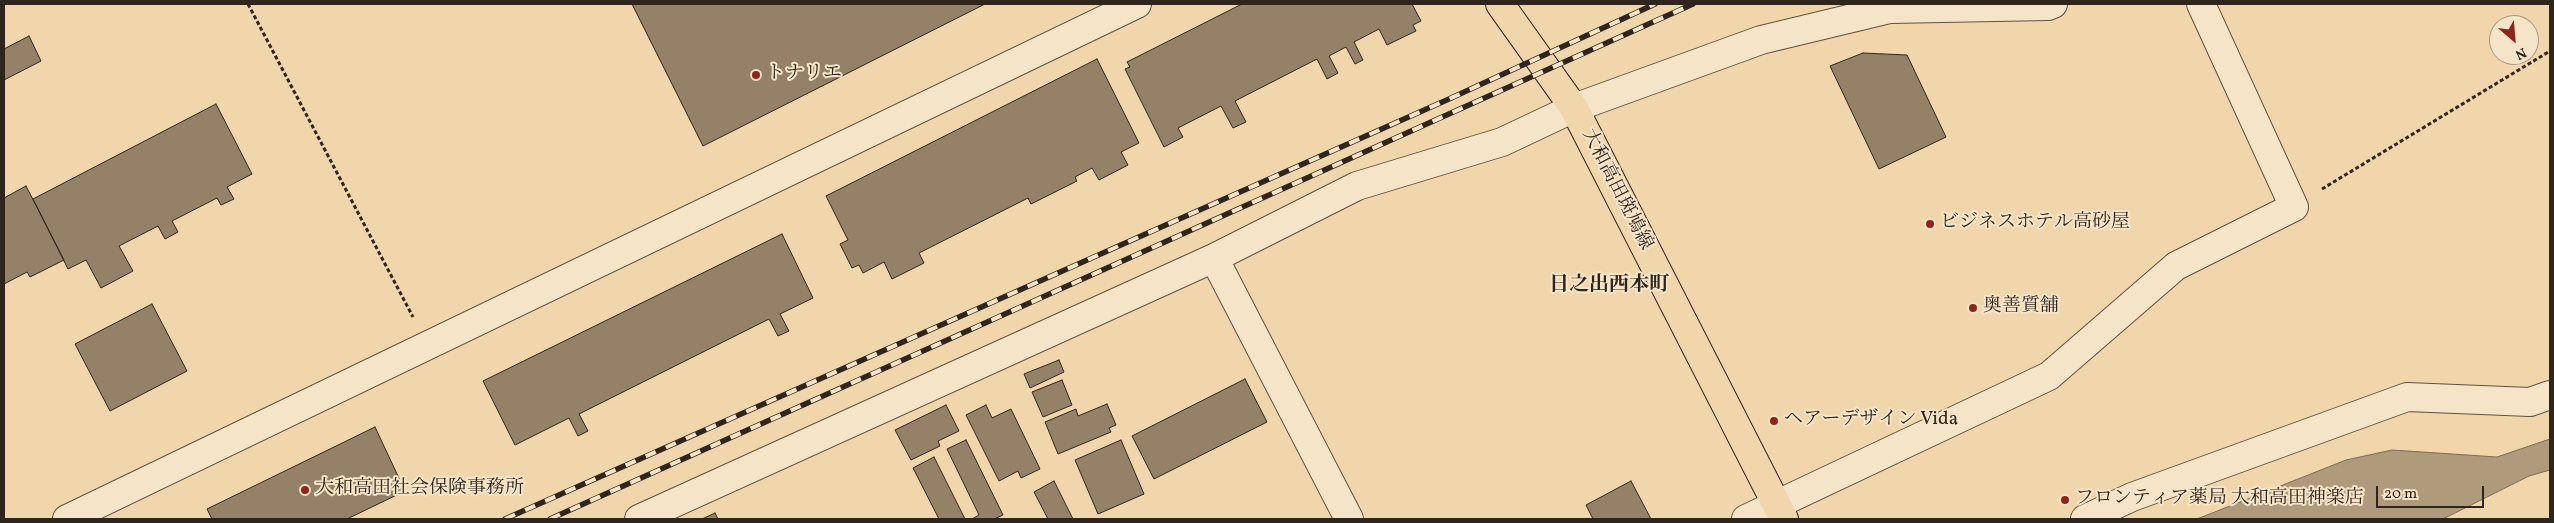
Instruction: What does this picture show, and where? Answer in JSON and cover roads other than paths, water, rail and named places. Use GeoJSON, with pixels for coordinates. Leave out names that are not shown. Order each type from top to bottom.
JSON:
{"type":"FeatureCollection","features":[{"type":"Feature","properties":{"kind":"main road","name":"大和高田斑鳩線"},"geometry":{"type":"LineString","coordinates":[[1500,4],[1574,108],[1780,512]]}},
{"type":"Feature","properties":{"kind":"street"},"geometry":{"type":"LineString","coordinates":[[67,519],[1137,4]]}},
{"type":"Feature","properties":{"kind":"street"},"geometry":{"type":"LineString","coordinates":[[640,519],[1214,258],[1357,186],[1502,142],[1574,108],[1761,40],[1890,9],[2048,6],[2053,4]]}},
{"type":"Feature","properties":{"kind":"street"},"geometry":{"type":"LineString","coordinates":[[1746,519],[1780,512],[2049,376],[2176,266],[2294,207],[2200,4]]}},
{"type":"Feature","properties":{"kind":"street"},"geometry":{"type":"LineString","coordinates":[[1214,258],[1348,519]]}},
{"type":"Feature","properties":{"kind":"street"},"geometry":{"type":"LineString","coordinates":[[2085,519],[2132,497],[2407,397],[2530,402],[2550,395]]}},
{"type":"Feature","properties":{"kind":"railway"},"geometry":{"type":"LineString","coordinates":[[505,519],[1449,99],[1655,4]]}},
{"type":"Feature","properties":{"kind":"railway"},"geometry":{"type":"LineString","coordinates":[[550,519],[1693,4]]}},
{"type":"Feature","properties":{"kind":"place","name":"トナリエ"},"geometry":{"type":"Point","coordinates":[756,75]}},
{"type":"Feature","properties":{"kind":"place","name":"ビジネスホテル高砂屋"},"geometry":{"type":"Point","coordinates":[1930,224]}},
{"type":"Feature","properties":{"kind":"place","name":"奥善質舗"},"geometry":{"type":"Point","coordinates":[1973,308]}},
{"type":"Feature","properties":{"kind":"place","name":"ヘアーデザイン Vida"},"geometry":{"type":"Point","coordinates":[1774,421]}},
{"type":"Feature","properties":{"kind":"place","name":"大和高田社会保険事務所"},"geometry":{"type":"Point","coordinates":[305,490]}},
{"type":"Feature","properties":{"kind":"place","name":"フロンティア薬局 大和高田神楽店"},"geometry":{"type":"Point","coordinates":[2065,500]}},
{"type":"Feature","properties":{"kind":"district","name":"日之出西本町"},"geometry":{"type":"Point","coordinates":[1609,286]}}]}
